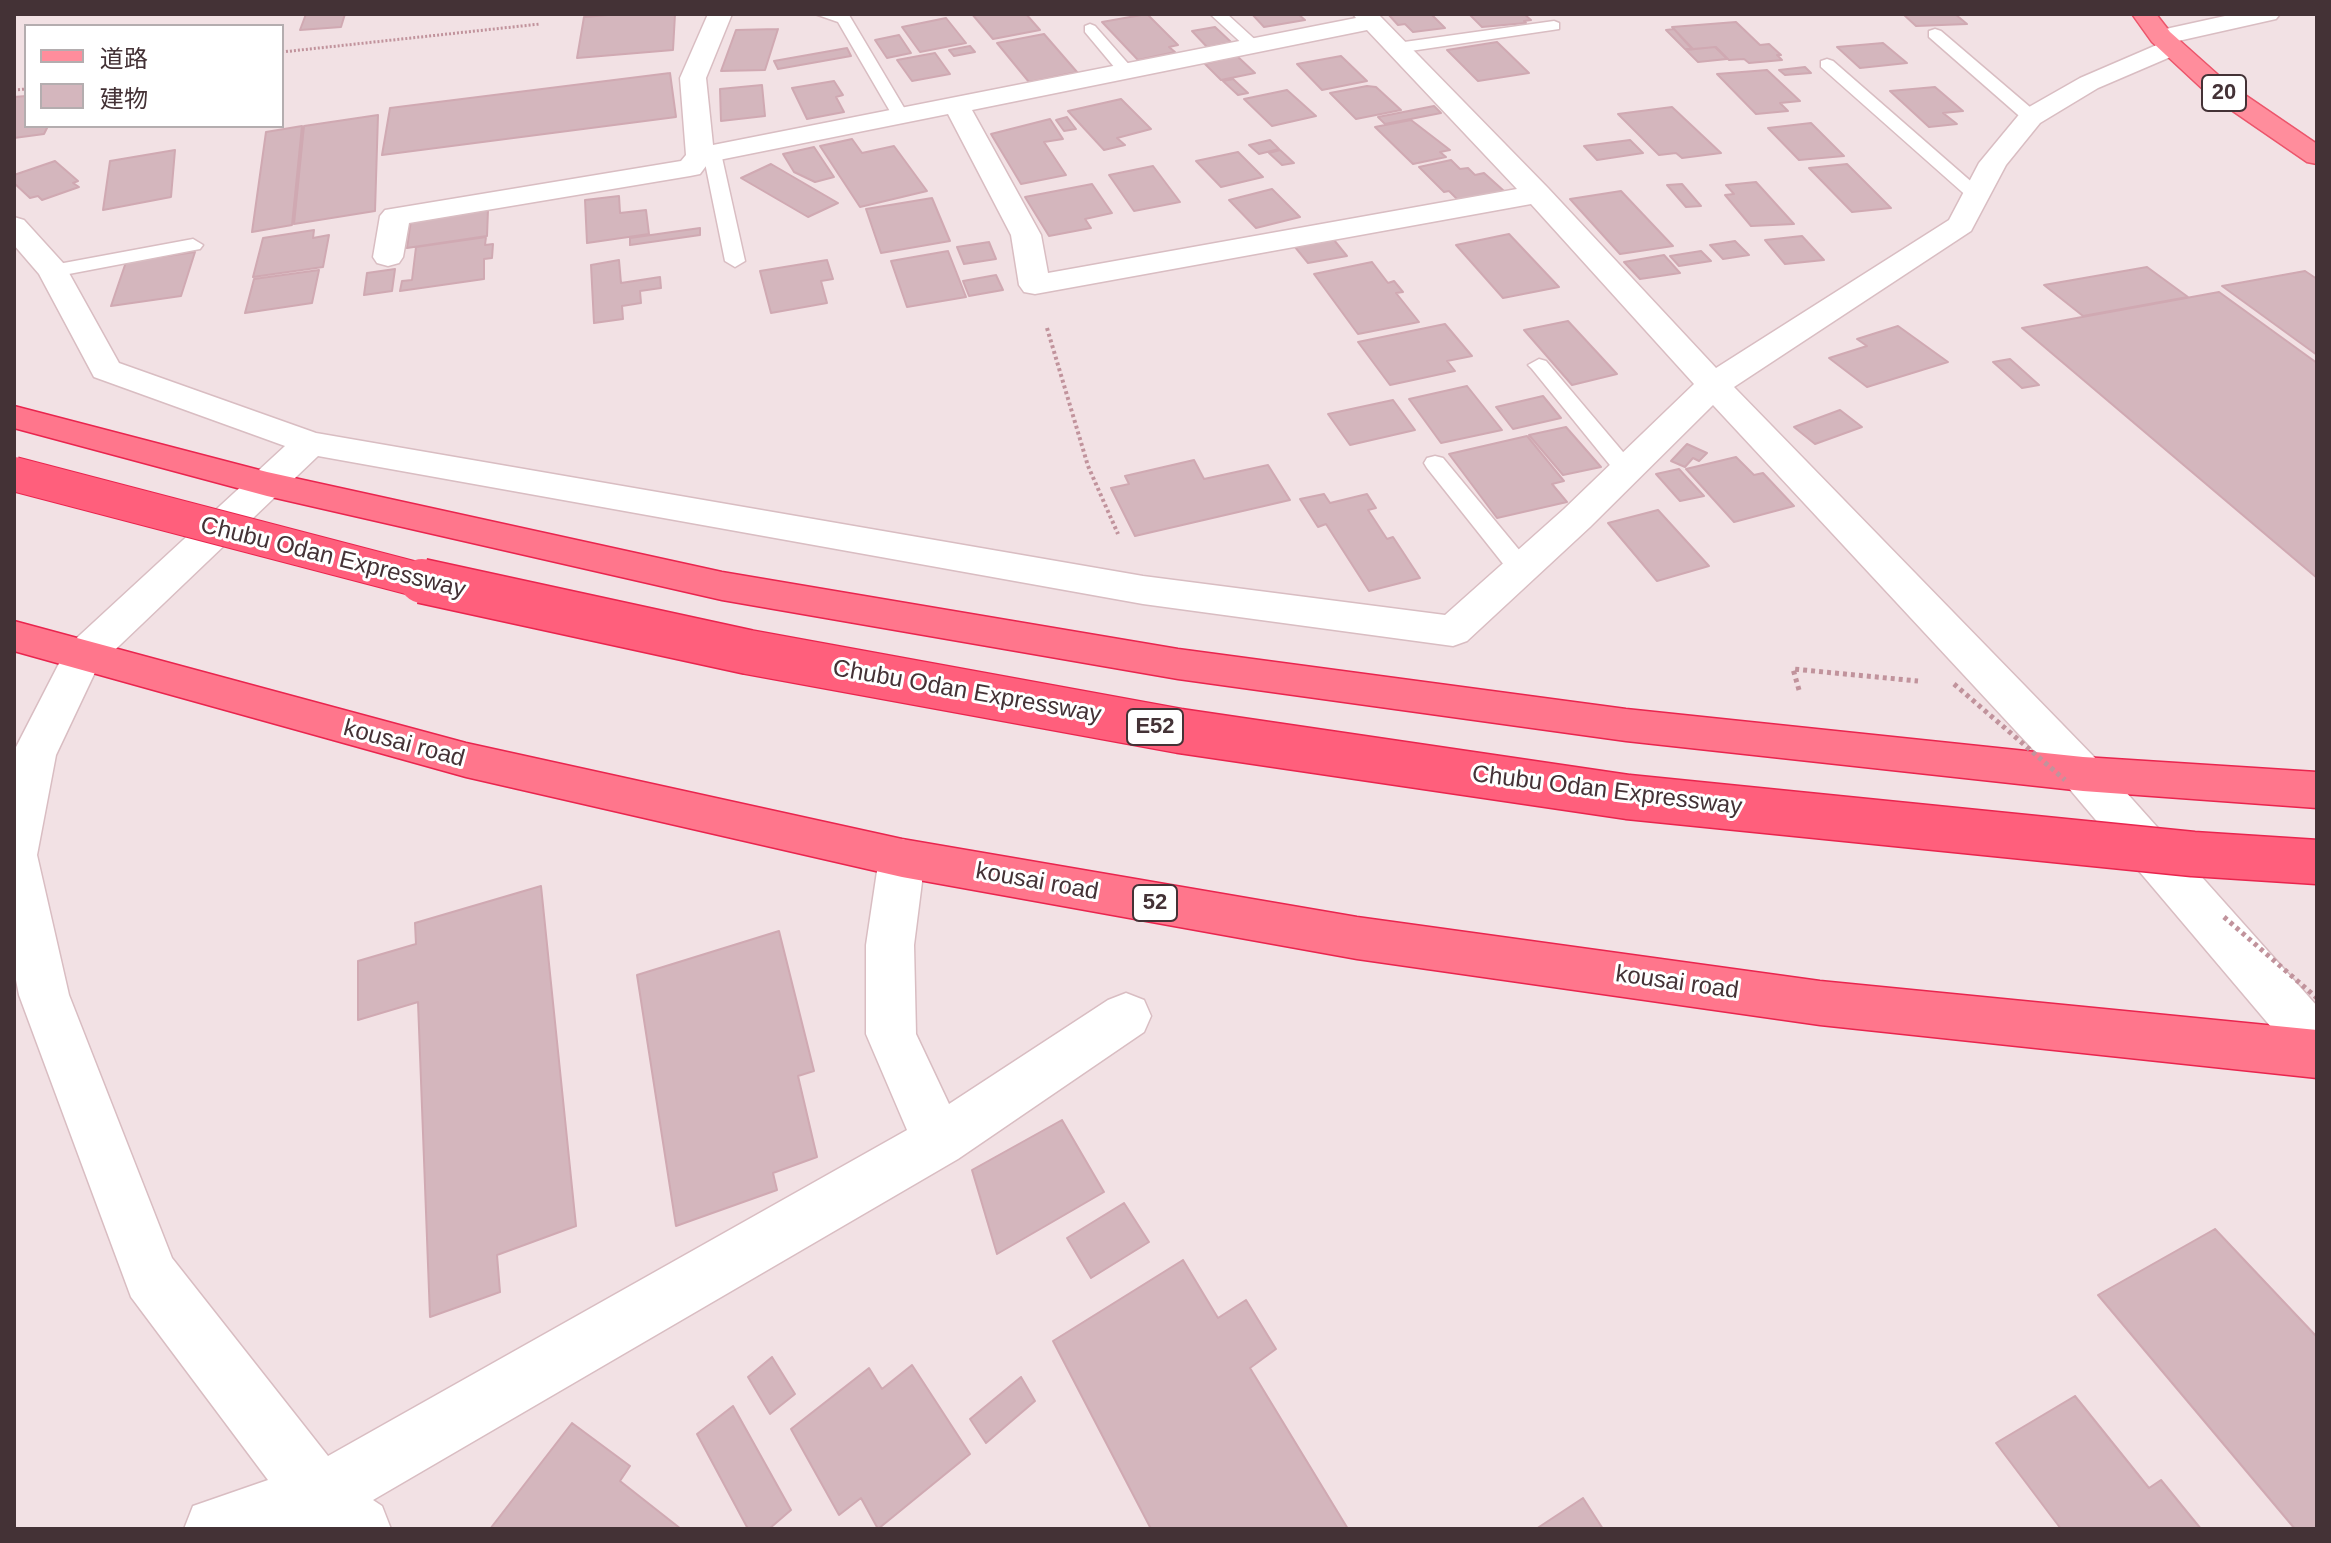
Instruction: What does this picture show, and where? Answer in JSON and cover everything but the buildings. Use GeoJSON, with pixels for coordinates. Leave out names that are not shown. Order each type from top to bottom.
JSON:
{"type":"FeatureCollection","features":[{"type":"Feature","properties":{"kind":"highway"},"geometry":{"type":"LineString","coordinates":[[14,417],[267,484],[722,586],[1178,664],[1626,725],[2083,774],[2317,790]]}},
{"type":"Feature","properties":{"kind":"highway","name":"Chubu Odan Expressway"},"geometry":{"type":"LineString","coordinates":[[14,474],[72,492],[411,579],[748,652],[1180,731],[1628,797],[2193,854],[2317,862]]}},
{"type":"Feature","properties":{"kind":"highway","name":"kousai road"},"geometry":{"type":"LineString","coordinates":[[14,636],[466,760],[902,858],[1357,938],[1820,1003],[2317,1054]]}},
{"type":"Feature","properties":{"kind":"main road","name":"20"},"geometry":{"type":"LineString","coordinates":[[2144,14],[2167,42],[2217,88],[2317,156]]}},
{"type":"Feature","properties":{"kind":"street"},"geometry":{"type":"LineString","coordinates":[[706,155],[693,78],[720,14]]}},
{"type":"Feature","properties":{"kind":"street"},"geometry":{"type":"LineString","coordinates":[[14,226],[53,271],[106,370],[310,443],[1143,590],[1453,631],[1713,385],[1961,225],[1993,163],[2031,117],[2167,42],[2268,14]]}},
{"type":"Feature","properties":{"kind":"street"},"geometry":{"type":"LineString","coordinates":[[388,257],[395,216],[690,168],[706,155],[1253,45],[1368,18],[1538,194],[1713,385],[2083,774],[2317,1043]]}},
{"type":"Feature","properties":{"kind":"street"},"geometry":{"type":"LineString","coordinates":[[956,105],[1026,235],[1035,285],[1538,194]]}},
{"type":"Feature","properties":{"kind":"street"},"geometry":{"type":"LineString","coordinates":[[310,443],[82,657],[34,755],[14,855],[44,995],[151,1277],[339,1512]]}},
{"type":"Feature","properties":{"kind":"street"},"geometry":{"type":"LineString","coordinates":[[902,858],[890,945],[891,1034],[939,1141]]}},
{"type":"Feature","properties":{"kind":"street"},"geometry":{"type":"LineString","coordinates":[[216,1529],[339,1512],[939,1141],[1126,1016]]}},
{"type":"Feature","properties":{"kind":"lane"},"geometry":{"type":"LineString","coordinates":[[823,14],[844,18],[901,116]]}},
{"type":"Feature","properties":{"kind":"lane"},"geometry":{"type":"LineString","coordinates":[[1218,14],[1253,45]]}},
{"type":"Feature","properties":{"kind":"lane"},"geometry":{"type":"LineString","coordinates":[[1397,48],[1554,26]]}},
{"type":"Feature","properties":{"kind":"lane"},"geometry":{"type":"LineString","coordinates":[[1090,29],[1126,71]]}},
{"type":"Feature","properties":{"kind":"lane"},"geometry":{"type":"LineString","coordinates":[[1935,34],[2031,117]]}},
{"type":"Feature","properties":{"kind":"lane"},"geometry":{"type":"LineString","coordinates":[[1827,64],[1976,195]]}},
{"type":"Feature","properties":{"kind":"lane"},"geometry":{"type":"LineString","coordinates":[[706,155],[735,261]]}},
{"type":"Feature","properties":{"kind":"lane"},"geometry":{"type":"LineString","coordinates":[[53,271],[193,245]]}},
{"type":"Feature","properties":{"kind":"lane"},"geometry":{"type":"LineString","coordinates":[[1539,365],[1626,470]]}},
{"type":"Feature","properties":{"kind":"lane"},"geometry":{"type":"LineString","coordinates":[[1435,463],[1521,569]]}},
{"type":"Feature","properties":{"kind":"path"},"geometry":{"type":"LineString","coordinates":[[284,52],[540,24]]}},
{"type":"Feature","properties":{"kind":"path"},"geometry":{"type":"LineString","coordinates":[[1035,285],[1088,466],[1143,590]]}},
{"type":"Feature","properties":{"kind":"path"},"geometry":{"type":"LineString","coordinates":[[1800,691],[1793,669],[1925,681]]}},
{"type":"Feature","properties":{"kind":"path"},"geometry":{"type":"LineString","coordinates":[[1940,683],[1954,684]]}}]}
